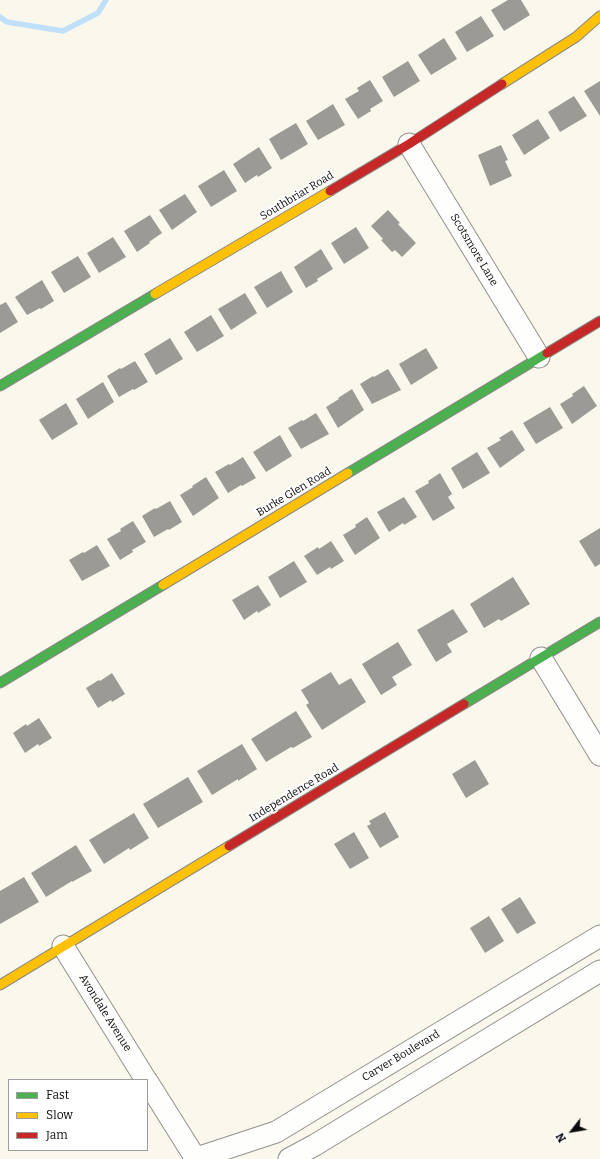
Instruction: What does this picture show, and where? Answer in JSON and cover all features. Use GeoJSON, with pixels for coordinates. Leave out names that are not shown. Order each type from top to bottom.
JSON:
{"type":"FeatureCollection","features":[{"type":"Feature","properties":{"kind":"street","name":"Southbriar Road"},"geometry":{"type":"LineString","coordinates":[[0,386],[409,144],[576,37],[600,16]]}},
{"type":"Feature","properties":{"kind":"street","name":"Scotsmore Lane"},"geometry":{"type":"LineString","coordinates":[[409,144],[539,357]]}},
{"type":"Feature","properties":{"kind":"street","name":"Burke Glen Road"},"geometry":{"type":"LineString","coordinates":[[0,683],[600,321]]}},
{"type":"Feature","properties":{"kind":"street","name":"Independence Road"},"geometry":{"type":"LineString","coordinates":[[0,985],[600,622]]}},
{"type":"Feature","properties":{"kind":"street"},"geometry":{"type":"LineString","coordinates":[[541,658],[600,754]]}},
{"type":"Feature","properties":{"kind":"street","name":"Carver Boulevard"},"geometry":{"type":"LineString","coordinates":[[195,1159],[276,1132],[600,936]]}},
{"type":"Feature","properties":{"kind":"street","name":"Avondale Avenue"},"geometry":{"type":"LineString","coordinates":[[63,946],[146,1079]]}},
{"type":"Feature","properties":{"kind":"street"},"geometry":{"type":"LineString","coordinates":[[289,1159],[328,1137],[600,971]]}},
{"type":"Feature","properties":{"kind":"street","name":"Avondale Avenue"},"geometry":{"type":"LineString","coordinates":[[148,1082],[195,1159]]}},
{"type":"Feature","properties":{"kind":"building"},"geometry":{"type":"Polygon","coordinates":[[[508,0],[521,0],[530,15],[504,31],[491,10],[508,0]]]}},
{"type":"Feature","properties":{"kind":"building"},"geometry":{"type":"Polygon","coordinates":[[[481,16],[494,36],[467,52],[455,32],[481,16]]]}},
{"type":"Feature","properties":{"kind":"building"},"geometry":{"type":"Polygon","coordinates":[[[444,38],[457,59],[431,75],[418,55],[444,38]]]}},
{"type":"Feature","properties":{"kind":"building"},"geometry":{"type":"Polygon","coordinates":[[[408,61],[420,81],[394,97],[382,77],[408,61]]]}},
{"type":"Feature","properties":{"kind":"building"},"geometry":{"type":"Polygon","coordinates":[[[370,80],[383,101],[358,119],[345,99],[359,91],[357,88],[370,80]]]}},
{"type":"Feature","properties":{"kind":"building"},"geometry":{"type":"Polygon","coordinates":[[[600,81],[600,116],[584,91],[600,81]]]}},
{"type":"Feature","properties":{"kind":"building"},"geometry":{"type":"Polygon","coordinates":[[[574,96],[587,116],[560,132],[548,112],[574,96]]]}},
{"type":"Feature","properties":{"kind":"building"},"geometry":{"type":"Polygon","coordinates":[[[333,104],[345,125],[318,140],[306,121],[333,104]]]}},
{"type":"Feature","properties":{"kind":"building"},"geometry":{"type":"Polygon","coordinates":[[[538,119],[550,138],[524,155],[512,135],[538,119]]]}},
{"type":"Feature","properties":{"kind":"building"},"geometry":{"type":"Polygon","coordinates":[[[296,123],[308,144],[281,160],[269,139],[296,123]]]}},
{"type":"Feature","properties":{"kind":"building"},"geometry":{"type":"Polygon","coordinates":[[[501,145],[508,160],[505,161],[512,176],[490,186],[478,155],[501,145]]]}},
{"type":"Feature","properties":{"kind":"building"},"geometry":{"type":"Polygon","coordinates":[[[259,147],[272,168],[245,183],[233,164],[259,147]]]}},
{"type":"Feature","properties":{"kind":"building"},"geometry":{"type":"Polygon","coordinates":[[[224,170],[237,191],[211,207],[198,186],[224,170]]]}},
{"type":"Feature","properties":{"kind":"building"},"geometry":{"type":"Polygon","coordinates":[[[185,194],[197,212],[172,230],[159,210],[185,194]]]}},
{"type":"Feature","properties":{"kind":"building"},"geometry":{"type":"Polygon","coordinates":[[[388,210],[400,223],[398,224],[416,243],[402,257],[395,250],[392,252],[371,226],[388,210]]]}},
{"type":"Feature","properties":{"kind":"building"},"geometry":{"type":"Polygon","coordinates":[[[150,215],[162,233],[137,252],[124,231],[150,215]]]}},
{"type":"Feature","properties":{"kind":"building"},"geometry":{"type":"Polygon","coordinates":[[[356,227],[369,248],[344,264],[331,243],[356,227]]]}},
{"type":"Feature","properties":{"kind":"building"},"geometry":{"type":"Polygon","coordinates":[[[113,237],[126,257],[99,273],[87,253],[113,237]]]}},
{"type":"Feature","properties":{"kind":"building"},"geometry":{"type":"Polygon","coordinates":[[[321,249],[333,269],[306,288],[294,267],[321,249]]]}},
{"type":"Feature","properties":{"kind":"building"},"geometry":{"type":"Polygon","coordinates":[[[78,256],[91,277],[64,293],[51,272],[78,256]]]}},
{"type":"Feature","properties":{"kind":"building"},"geometry":{"type":"Polygon","coordinates":[[[281,271],[293,292],[267,308],[254,287],[281,271]]]}},
{"type":"Feature","properties":{"kind":"building"},"geometry":{"type":"Polygon","coordinates":[[[42,280],[54,301],[27,315],[15,297],[42,280]]]}},
{"type":"Feature","properties":{"kind":"building"},"geometry":{"type":"Polygon","coordinates":[[[245,293],[257,313],[231,330],[218,309],[245,293]]]}},
{"type":"Feature","properties":{"kind":"building"},"geometry":{"type":"Polygon","coordinates":[[[6,302],[18,322],[0,333],[0,305],[6,302]]]}},
{"type":"Feature","properties":{"kind":"building"},"geometry":{"type":"Polygon","coordinates":[[[211,315],[224,336],[197,352],[184,332],[211,315]]]}},
{"type":"Feature","properties":{"kind":"building"},"geometry":{"type":"Polygon","coordinates":[[[170,338],[183,359],[156,375],[144,354],[170,338]]]}},
{"type":"Feature","properties":{"kind":"building"},"geometry":{"type":"Polygon","coordinates":[[[426,348],[438,368],[411,385],[399,364],[426,348]]]}},
{"type":"Feature","properties":{"kind":"building"},"geometry":{"type":"Polygon","coordinates":[[[135,361],[148,382],[119,397],[107,376],[135,361]]]}},
{"type":"Feature","properties":{"kind":"building"},"geometry":{"type":"Polygon","coordinates":[[[388,369],[401,390],[372,404],[360,384],[388,369]]]}},
{"type":"Feature","properties":{"kind":"building"},"geometry":{"type":"Polygon","coordinates":[[[103,382],[114,402],[88,419],[76,399],[103,382]]]}},
{"type":"Feature","properties":{"kind":"building"},"geometry":{"type":"Polygon","coordinates":[[[584,386],[597,406],[572,424],[560,404],[573,396],[572,394],[584,386]]]}},
{"type":"Feature","properties":{"kind":"building"},"geometry":{"type":"Polygon","coordinates":[[[352,389],[364,410],[338,428],[326,407],[352,389]]]}},
{"type":"Feature","properties":{"kind":"building"},"geometry":{"type":"Polygon","coordinates":[[[66,403],[78,424],[52,440],[39,420],[66,403]]]}},
{"type":"Feature","properties":{"kind":"building"},"geometry":{"type":"Polygon","coordinates":[[[550,407],[563,428],[536,444],[523,423],[550,407]]]}},
{"type":"Feature","properties":{"kind":"building"},"geometry":{"type":"Polygon","coordinates":[[[316,413],[329,434],[301,449],[288,428],[316,413]]]}},
{"type":"Feature","properties":{"kind":"building"},"geometry":{"type":"Polygon","coordinates":[[[512,430],[525,450],[500,468],[487,448],[501,440],[499,438],[512,430]]]}},
{"type":"Feature","properties":{"kind":"building"},"geometry":{"type":"Polygon","coordinates":[[[280,435],[292,456],[266,472],[253,452],[280,435]]]}},
{"type":"Feature","properties":{"kind":"building"},"geometry":{"type":"Polygon","coordinates":[[[477,452],[490,473],[463,489],[451,468],[477,452]]]}},
{"type":"Feature","properties":{"kind":"building"},"geometry":{"type":"Polygon","coordinates":[[[243,457],[256,478],[228,493],[215,472],[243,457]]]}},
{"type":"Feature","properties":{"kind":"building"},"geometry":{"type":"Polygon","coordinates":[[[440,473],[452,494],[448,497],[455,508],[433,521],[415,491],[429,483],[428,481],[440,473]]]}},
{"type":"Feature","properties":{"kind":"building"},"geometry":{"type":"Polygon","coordinates":[[[206,477],[219,498],[193,516],[180,495],[206,477]]]}},
{"type":"Feature","properties":{"kind":"building"},"geometry":{"type":"Polygon","coordinates":[[[404,497],[417,517],[404,525],[403,523],[389,532],[377,512],[404,497]]]}},
{"type":"Feature","properties":{"kind":"building"},"geometry":{"type":"Polygon","coordinates":[[[170,501],[182,522],[154,537],[142,516],[170,501]]]}},
{"type":"Feature","properties":{"kind":"building"},"geometry":{"type":"Polygon","coordinates":[[[367,517],[380,538],[355,555],[343,535],[356,527],[355,525],[367,517]]]}},
{"type":"Feature","properties":{"kind":"building"},"geometry":{"type":"Polygon","coordinates":[[[133,521],[146,542],[132,550],[133,552],[120,560],[107,539],[121,531],[120,529],[133,521]]]}},
{"type":"Feature","properties":{"kind":"building"},"geometry":{"type":"Polygon","coordinates":[[[600,528],[600,564],[595,567],[579,541],[600,528]]]}},
{"type":"Feature","properties":{"kind":"building"},"geometry":{"type":"Polygon","coordinates":[[[331,541],[344,561],[317,575],[304,556],[331,541]]]}},
{"type":"Feature","properties":{"kind":"building"},"geometry":{"type":"Polygon","coordinates":[[[97,545],[110,566],[82,581],[69,560],[97,545]]]}},
{"type":"Feature","properties":{"kind":"building"},"geometry":{"type":"Polygon","coordinates":[[[294,561],[307,582],[280,598],[268,577],[294,561]]]}},
{"type":"Feature","properties":{"kind":"building"},"geometry":{"type":"Polygon","coordinates":[[[513,577],[530,604],[501,621],[499,619],[484,628],[470,604],[513,577]]]}},
{"type":"Feature","properties":{"kind":"building"},"geometry":{"type":"Polygon","coordinates":[[[258,585],[271,605],[258,613],[257,611],[244,620],[232,600],[258,585]]]}},
{"type":"Feature","properties":{"kind":"building"},"geometry":{"type":"Polygon","coordinates":[[[453,609],[468,632],[447,644],[452,652],[436,662],[417,630],[453,609]]]}},
{"type":"Feature","properties":{"kind":"building"},"geometry":{"type":"Polygon","coordinates":[[[398,642],[412,665],[392,677],[397,685],[381,695],[362,664],[398,642]]]}},
{"type":"Feature","properties":{"kind":"building"},"geometry":{"type":"Polygon","coordinates":[[[331,672],[339,685],[351,678],[366,702],[322,730],[306,705],[309,703],[301,690],[331,672]]]}},
{"type":"Feature","properties":{"kind":"building"},"geometry":{"type":"Polygon","coordinates":[[[112,673],[125,694],[98,708],[86,688],[112,673]]]}},
{"type":"Feature","properties":{"kind":"building"},"geometry":{"type":"Polygon","coordinates":[[[296,711],[312,737],[293,748],[291,747],[266,762],[251,739],[296,711]]]}},
{"type":"Feature","properties":{"kind":"building"},"geometry":{"type":"Polygon","coordinates":[[[39,718],[52,738],[39,746],[38,744],[25,753],[13,733],[26,724],[27,726],[39,718]]]}},
{"type":"Feature","properties":{"kind":"building"},"geometry":{"type":"Polygon","coordinates":[[[242,744],[257,769],[212,795],[197,771],[242,744]]]}},
{"type":"Feature","properties":{"kind":"building"},"geometry":{"type":"Polygon","coordinates":[[[475,760],[489,784],[466,798],[452,774],[475,760]]]}},
{"type":"Feature","properties":{"kind":"building"},"geometry":{"type":"Polygon","coordinates":[[[188,777],[203,802],[158,828],[143,804],[188,777]]]}},
{"type":"Feature","properties":{"kind":"building"},"geometry":{"type":"Polygon","coordinates":[[[385,812],[399,837],[380,848],[367,826],[371,824],[369,821],[385,812]]]}},
{"type":"Feature","properties":{"kind":"building"},"geometry":{"type":"Polygon","coordinates":[[[134,813],[149,838],[130,850],[129,848],[104,864],[89,840],[134,813]]]}},
{"type":"Feature","properties":{"kind":"building"},"geometry":{"type":"Polygon","coordinates":[[[354,832],[369,858],[350,869],[334,844],[354,832]]]}},
{"type":"Feature","properties":{"kind":"building"},"geometry":{"type":"Polygon","coordinates":[[[76,845],[92,871],[46,897],[31,873],[76,845]]]}},
{"type":"Feature","properties":{"kind":"building"},"geometry":{"type":"Polygon","coordinates":[[[24,877],[39,902],[0,924],[0,891],[24,877]]]}},
{"type":"Feature","properties":{"kind":"building"},"geometry":{"type":"Polygon","coordinates":[[[520,897],[536,923],[517,934],[501,909],[520,897]]]}},
{"type":"Feature","properties":{"kind":"building"},"geometry":{"type":"Polygon","coordinates":[[[489,916],[504,941],[485,953],[470,928],[489,916]]]}},
{"type":"Feature","properties":{"kind":"waterway"},"geometry":{"type":"LineString","coordinates":[[0,17],[7,22],[63,31],[98,13],[106,0]]}},
{"type":"Feature","properties":{"kind":"traffic: fast"},"geometry":{"type":"LineString","coordinates":[[0,386],[155,294]]}},
{"type":"Feature","properties":{"kind":"traffic: fast"},"geometry":{"type":"LineString","coordinates":[[348,473],[547,353]]}},
{"type":"Feature","properties":{"kind":"traffic: fast"},"geometry":{"type":"LineString","coordinates":[[0,683],[163,585]]}},
{"type":"Feature","properties":{"kind":"traffic: fast"},"geometry":{"type":"LineString","coordinates":[[464,704],[600,622]]}},
{"type":"Feature","properties":{"kind":"traffic: slow"},"geometry":{"type":"LineString","coordinates":[[502,84],[576,37],[600,16]]}},
{"type":"Feature","properties":{"kind":"traffic: slow"},"geometry":{"type":"LineString","coordinates":[[155,294],[330,191]]}},
{"type":"Feature","properties":{"kind":"traffic: slow"},"geometry":{"type":"LineString","coordinates":[[163,585],[348,473]]}},
{"type":"Feature","properties":{"kind":"traffic: slow"},"geometry":{"type":"LineString","coordinates":[[0,985],[229,846]]}},
{"type":"Feature","properties":{"kind":"traffic: jam"},"geometry":{"type":"LineString","coordinates":[[330,191],[409,144],[502,84]]}},
{"type":"Feature","properties":{"kind":"traffic: jam"},"geometry":{"type":"LineString","coordinates":[[547,353],[600,321]]}},
{"type":"Feature","properties":{"kind":"traffic: jam"},"geometry":{"type":"LineString","coordinates":[[229,846],[464,704]]}}]}
